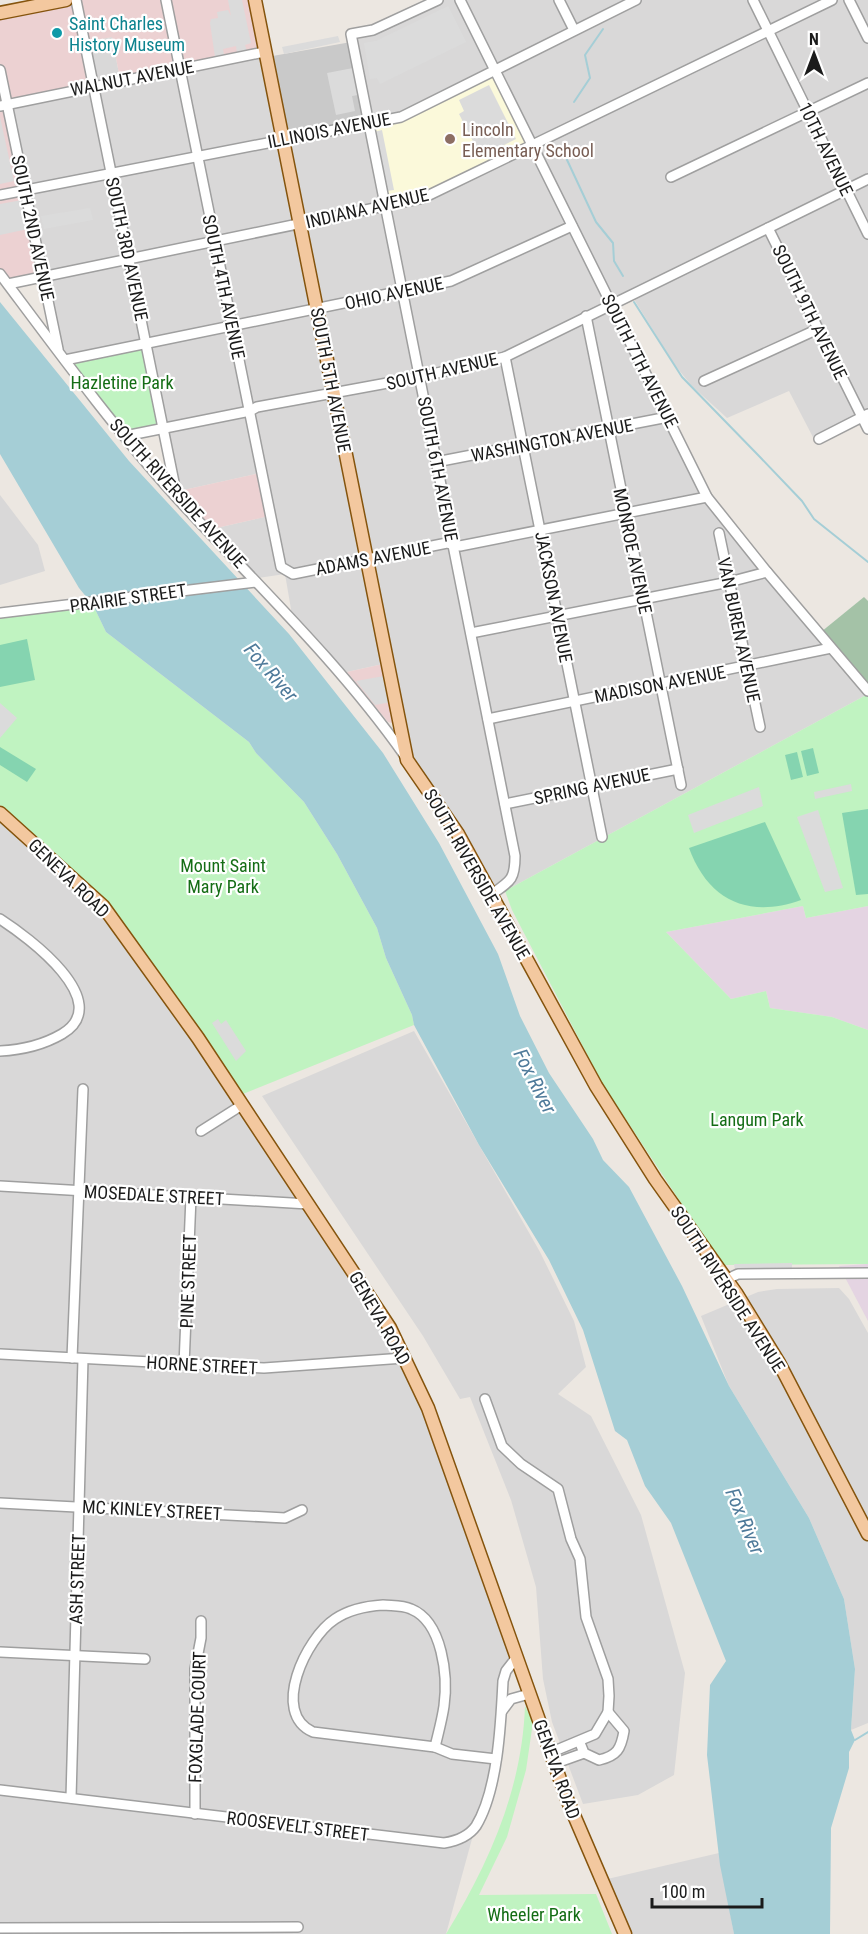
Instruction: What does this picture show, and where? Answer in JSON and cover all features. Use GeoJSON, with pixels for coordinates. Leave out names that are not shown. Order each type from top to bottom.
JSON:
{"type":"FeatureCollection","features":[{"type":"Feature","properties":{"kind":"main road"},"geometry":{"type":"LineString","coordinates":[[0,13],[66,0]]}},
{"type":"Feature","properties":{"kind":"main road","name":"SOUTH 5TH AVENUE"},"geometry":{"type":"LineString","coordinates":[[255,0],[407,760]]}},
{"type":"Feature","properties":{"kind":"main road","name":"SOUTH RIVERSIDE AVENUE"},"geometry":{"type":"LineString","coordinates":[[407,760],[458,834],[596,1086],[778,1363],[868,1534]]}},
{"type":"Feature","properties":{"kind":"main road","name":"GENEVA ROAD"},"geometry":{"type":"LineString","coordinates":[[0,813],[103,906],[243,1105],[370,1296],[428,1408],[516,1658],[554,1757],[567,1799],[625,1934]]}},
{"type":"Feature","properties":{"kind":"street","name":"SOUTH 3RD AVENUE"},"geometry":{"type":"LineString","coordinates":[[75,0],[178,498]]}},
{"type":"Feature","properties":{"kind":"street","name":"SOUTH 4TH AVENUE"},"geometry":{"type":"LineString","coordinates":[[166,0],[281,567],[286,572]]}},
{"type":"Feature","properties":{"kind":"street","name":"SOUTH 6TH AVENUE"},"geometry":{"type":"LineString","coordinates":[[438,0],[373,30],[351,34],[516,856],[515,870],[510,882],[492,894]]}},
{"type":"Feature","properties":{"kind":"street","name":"SOUTH 7TH AVENUE"},"geometry":{"type":"LineString","coordinates":[[460,0],[707,497],[766,572],[868,690]]}},
{"type":"Feature","properties":{"kind":"street"},"geometry":{"type":"LineString","coordinates":[[559,0],[574,30]]}},
{"type":"Feature","properties":{"kind":"street","name":"ILLINOIS AVENUE"},"geometry":{"type":"LineString","coordinates":[[0,195],[401,117],[636,0]]}},
{"type":"Feature","properties":{"kind":"street","name":"10TH AVENUE"},"geometry":{"type":"LineString","coordinates":[[753,0],[868,234]]}},
{"type":"Feature","properties":{"kind":"street","name":"INDIANA AVENUE"},"geometry":{"type":"LineString","coordinates":[[8,284],[423,198],[832,0]]}},
{"type":"Feature","properties":{"kind":"street"},"geometry":{"type":"LineString","coordinates":[[849,0],[868,38]]}},
{"type":"Feature","properties":{"kind":"street","name":"WALNUT AVENUE"},"geometry":{"type":"LineString","coordinates":[[4,105],[264,52]]}},
{"type":"Feature","properties":{"kind":"street","name":"SOUTH 2ND AVENUE"},"geometry":{"type":"LineString","coordinates":[[0,70],[4,105],[45,276],[59,352]]}},
{"type":"Feature","properties":{"kind":"street"},"geometry":{"type":"LineString","coordinates":[[670,177],[868,83]]}},
{"type":"Feature","properties":{"kind":"street","name":"SOUTH AVENUE"},"geometry":{"type":"LineString","coordinates":[[125,436],[250,411],[258,407],[420,378],[505,357],[868,179]]}},
{"type":"Feature","properties":{"kind":"street","name":"OHIO AVENUE"},"geometry":{"type":"LineString","coordinates":[[65,360],[451,281],[471,274],[572,226]]}},
{"type":"Feature","properties":{"kind":"street","name":"SOUTH 9TH AVENUE"},"geometry":{"type":"LineString","coordinates":[[768,228],[818,329],[865,416],[868,429]]}},
{"type":"Feature","properties":{"kind":"street","name":"SOUTH RIVERSIDE AVENUE"},"geometry":{"type":"LineString","coordinates":[[0,274],[125,436],[178,498],[333,662],[407,760]]}},
{"type":"Feature","properties":{"kind":"street","name":"MONROE AVENUE"},"geometry":{"type":"LineString","coordinates":[[586,316],[681,785]]}},
{"type":"Feature","properties":{"kind":"street"},"geometry":{"type":"LineString","coordinates":[[704,381],[818,329]]}},
{"type":"Feature","properties":{"kind":"street","name":"JACKSON AVENUE"},"geometry":{"type":"LineString","coordinates":[[505,357],[602,837]]}},
{"type":"Feature","properties":{"kind":"street"},"geometry":{"type":"LineString","coordinates":[[819,439],[865,416]]}},
{"type":"Feature","properties":{"kind":"street","name":"WASHINGTON AVENUE"},"geometry":{"type":"LineString","coordinates":[[436,462],[668,417]]}},
{"type":"Feature","properties":{"kind":"street","name":"ADAMS AVENUE"},"geometry":{"type":"LineString","coordinates":[[286,572],[293,574],[447,543],[454,545],[541,530],[707,497]]}},
{"type":"Feature","properties":{"kind":"street","name":"VAN BUREN AVENUE"},"geometry":{"type":"LineString","coordinates":[[719,533],[760,727]]}},
{"type":"Feature","properties":{"kind":"street"},"geometry":{"type":"LineString","coordinates":[[471,633],[729,582],[766,572]]}},
{"type":"Feature","properties":{"kind":"street","name":"PRAIRIE STREET"},"geometry":{"type":"LineString","coordinates":[[0,614],[256,582]]}},
{"type":"Feature","properties":{"kind":"street","name":"MADISON AVENUE"},"geometry":{"type":"LineString","coordinates":[[488,718],[831,648]]}},
{"type":"Feature","properties":{"kind":"street","name":"SPRING AVENUE"},"geometry":{"type":"LineString","coordinates":[[505,804],[678,769]]}},
{"type":"Feature","properties":{"kind":"street"},"geometry":{"type":"LineString","coordinates":[[0,919],[36,945],[56,965],[75,994],[81,1009],[75,1024],[54,1038],[17,1050],[0,1051]]}},
{"type":"Feature","properties":{"kind":"street"},"geometry":{"type":"LineString","coordinates":[[72,1358],[83,1089]]}},
{"type":"Feature","properties":{"kind":"street"},"geometry":{"type":"LineString","coordinates":[[201,1131],[243,1105]]}},
{"type":"Feature","properties":{"kind":"street","name":"MOSEDALE STREET"},"geometry":{"type":"LineString","coordinates":[[0,1186],[308,1204]]}},
{"type":"Feature","properties":{"kind":"street","name":"PINE STREET"},"geometry":{"type":"LineString","coordinates":[[184,1365],[191,1197]]}},
{"type":"Feature","properties":{"kind":"street"},"geometry":{"type":"LineString","coordinates":[[725,1280],[738,1274],[868,1273]]}},
{"type":"Feature","properties":{"kind":"street","name":"HORNE STREET"},"geometry":{"type":"LineString","coordinates":[[0,1354],[264,1368],[404,1358]]}},
{"type":"Feature","properties":{"kind":"street","name":"ASH STREET"},"geometry":{"type":"LineString","coordinates":[[71,1798],[83,1359]]}},
{"type":"Feature","properties":{"kind":"street"},"geometry":{"type":"LineString","coordinates":[[485,1399],[502,1446],[521,1464],[558,1489],[571,1539],[580,1559],[586,1617],[608,1679],[608,1712],[595,1734],[554,1757]]}},
{"type":"Feature","properties":{"kind":"street","name":"MC KINLEY STREET"},"geometry":{"type":"LineString","coordinates":[[0,1503],[285,1518],[302,1510]]}},
{"type":"Feature","properties":{"kind":"street"},"geometry":{"type":"LineString","coordinates":[[435,1748],[444,1706],[444,1666],[435,1636],[424,1617],[401,1606],[371,1606],[344,1614],[323,1629],[307,1650],[295,1682],[294,1711],[304,1728],[313,1732],[435,1748],[452,1754],[496,1759]]}},
{"type":"Feature","properties":{"kind":"street","name":"FOXGLADE COURT"},"geometry":{"type":"LineString","coordinates":[[195,1814],[195,1669],[201,1638],[201,1621]]}},
{"type":"Feature","properties":{"kind":"street"},"geometry":{"type":"LineString","coordinates":[[0,1652],[145,1659]]}},
{"type":"Feature","properties":{"kind":"street","name":"ROOSEVELT STREET"},"geometry":{"type":"LineString","coordinates":[[0,1790],[444,1843],[458,1840],[475,1828],[483,1810],[496,1759],[502,1713],[503,1681],[506,1671],[516,1658]]}},
{"type":"Feature","properties":{"kind":"street"},"geometry":{"type":"LineString","coordinates":[[502,1713],[504,1705],[511,1699],[529,1694]]}},
{"type":"Feature","properties":{"kind":"street"},"geometry":{"type":"LineString","coordinates":[[554,1757],[584,1753],[599,1761],[613,1757],[622,1746],[624,1731],[608,1712]]}},
{"type":"Feature","properties":{"kind":"street"},"geometry":{"type":"LineString","coordinates":[[580,1743],[584,1753]]}},
{"type":"Feature","properties":{"kind":"street"},"geometry":{"type":"LineString","coordinates":[[0,1928],[233,1930],[298,1927]]}},
{"type":"Feature","properties":{"kind":"shaded area"},"geometry":{"type":"Polygon","coordinates":[[[74,0],[91,85],[8,103],[0,64],[0,15],[74,0]]]}},
{"type":"Feature","properties":{"kind":"shaded area"},"geometry":{"type":"Polygon","coordinates":[[[77,0],[164,0],[178,68],[120,79],[112,37],[85,42],[77,0]]]}},
{"type":"Feature","properties":{"kind":"shaded area"},"geometry":{"type":"Polygon","coordinates":[[[168,0],[253,0],[262,50],[181,67],[168,0]]]}},
{"type":"Feature","properties":{"kind":"shaded area"},"geometry":{"type":"Polygon","coordinates":[[[228,0],[242,0],[251,43],[245,45],[247,51],[237,53],[236,46],[223,49],[224,55],[215,57],[210,23],[211,19],[218,18],[217,12],[228,10],[231,16],[228,0]]]}},
{"type":"Feature","properties":{"kind":"shaded area"},"geometry":{"type":"Polygon","coordinates":[[[444,0],[555,0],[570,30],[400,114],[371,118],[355,40],[376,34],[444,0]]]}},
{"type":"Feature","properties":{"kind":"shaded area"},"geometry":{"type":"Polygon","coordinates":[[[561,0],[632,0],[575,28],[561,0]]]}},
{"type":"Feature","properties":{"kind":"shaded area"},"geometry":{"type":"Polygon","coordinates":[[[642,0],[750,0],[765,31],[533,144],[497,70],[642,0]]]}},
{"type":"Feature","properties":{"kind":"shaded area"},"geometry":{"type":"Polygon","coordinates":[[[755,0],[828,0],[769,29],[755,0]]]}},
{"type":"Feature","properties":{"kind":"shaded area"},"geometry":{"type":"Polygon","coordinates":[[[835,0],[868,0],[868,424],[864,418],[816,443],[789,391],[727,418],[692,386],[674,364],[632,296],[612,300],[535,148],[835,0]]]}},
{"type":"Feature","properties":{"kind":"shaded area"},"geometry":{"type":"Polygon","coordinates":[[[448,6],[466,42],[380,84],[377,78],[370,79],[364,43],[376,41],[448,6]]]}},
{"type":"Feature","properties":{"kind":"shaded area"},"geometry":{"type":"Polygon","coordinates":[[[338,36],[340,42],[284,54],[282,47],[338,36]]]}},
{"type":"Feature","properties":{"kind":"shaded area"},"geometry":{"type":"Polygon","coordinates":[[[112,37],[120,79],[93,85],[85,42],[112,37]]]}},
{"type":"Feature","properties":{"kind":"shaded area"},"geometry":{"type":"Polygon","coordinates":[[[351,42],[367,121],[283,139],[267,57],[351,42]]]}},
{"type":"Feature","properties":{"kind":"shaded area"},"geometry":{"type":"Polygon","coordinates":[[[263,53],[281,138],[198,153],[181,70],[263,53]]]}},
{"type":"Feature","properties":{"kind":"shaded area"},"geometry":{"type":"Polygon","coordinates":[[[353,68],[358,95],[352,96],[355,111],[336,115],[327,73],[353,68]]]}},
{"type":"Feature","properties":{"kind":"shaded area"},"geometry":{"type":"Polygon","coordinates":[[[178,71],[195,153],[26,186],[10,106],[178,71]]]}},
{"type":"Feature","properties":{"kind":"shaded area","name":"Lincoln Elementary School"},"geometry":{"type":"Polygon","coordinates":[[[492,73],[528,145],[421,196],[388,203],[372,124],[403,119],[492,73]]]}},
{"type":"Feature","properties":{"kind":"shaded area"},"geometry":{"type":"Polygon","coordinates":[[[489,85],[516,139],[481,157],[459,114],[464,111],[459,100],[489,85]]]}},
{"type":"Feature","properties":{"kind":"shaded area"},"geometry":{"type":"Polygon","coordinates":[[[6,106],[23,187],[0,193],[0,108],[6,106]]]}},
{"type":"Feature","properties":{"kind":"shaded area"},"geometry":{"type":"Polygon","coordinates":[[[0,117],[14,181],[0,184],[0,117]]]}},
{"type":"Feature","properties":{"kind":"shaded area"},"geometry":{"type":"Polygon","coordinates":[[[368,125],[383,204],[46,274],[27,190],[368,125]]]}},
{"type":"Feature","properties":{"kind":"shaded area"},"geometry":{"type":"Polygon","coordinates":[[[382,130],[394,190],[386,191],[374,132],[382,130]]]}},
{"type":"Feature","properties":{"kind":"shaded area"},"geometry":{"type":"Polygon","coordinates":[[[531,150],[608,302],[502,355],[336,392],[302,225],[424,201],[531,150]]]}},
{"type":"Feature","properties":{"kind":"shaded area"},"geometry":{"type":"Polygon","coordinates":[[[24,190],[43,275],[9,282],[0,270],[0,196],[24,190]]]}},
{"type":"Feature","properties":{"kind":"shaded area"},"geometry":{"type":"Polygon","coordinates":[[[22,200],[28,229],[0,235],[0,204],[22,200]]]}},
{"type":"Feature","properties":{"kind":"shaded area"},"geometry":{"type":"Polygon","coordinates":[[[90,208],[93,220],[44,229],[41,216],[90,208]]]}},
{"type":"Feature","properties":{"kind":"shaded area"},"geometry":{"type":"Polygon","coordinates":[[[298,226],[332,393],[166,426],[67,358],[61,350],[47,278],[298,226]]]}},
{"type":"Feature","properties":{"kind":"shaded area"},"geometry":{"type":"Polygon","coordinates":[[[610,306],[705,496],[460,544],[369,557],[337,395],[503,359],[610,306]]]}},
{"type":"Feature","properties":{"kind":"shaded area"},"geometry":{"type":"Polygon","coordinates":[[[333,396],[383,664],[347,672],[292,615],[285,574],[258,578],[212,529],[273,515],[252,413],[333,396]]]}},
{"type":"Feature","properties":{"kind":"shaded area"},"geometry":{"type":"Polygon","coordinates":[[[248,414],[260,473],[179,491],[167,430],[248,414]]]}},
{"type":"Feature","properties":{"kind":"shaded area"},"geometry":{"type":"Polygon","coordinates":[[[260,473],[269,516],[212,529],[180,497],[179,491],[260,473]]]}},
{"type":"Feature","properties":{"kind":"shaded area"},"geometry":{"type":"Polygon","coordinates":[[[0,495],[38,545],[45,571],[0,585],[0,495]]]}},
{"type":"Feature","properties":{"kind":"shaded area"},"geometry":{"type":"Polygon","coordinates":[[[707,499],[868,694],[505,891],[491,882],[457,822],[413,757],[370,561],[707,499]]]}},
{"type":"Feature","properties":{"kind":"shaded area"},"geometry":{"type":"Polygon","coordinates":[[[383,664],[394,718],[392,723],[388,722],[347,672],[383,664]]]}},
{"type":"Feature","properties":{"kind":"shaded area"},"geometry":{"type":"Polygon","coordinates":[[[384,676],[391,702],[375,705],[356,681],[384,676]]]}},
{"type":"Feature","properties":{"kind":"shaded area"},"geometry":{"type":"Polygon","coordinates":[[[0,703],[17,718],[0,738],[0,703]]]}},
{"type":"Feature","properties":{"kind":"shaded area"},"geometry":{"type":"Polygon","coordinates":[[[851,784],[852,791],[815,799],[814,792],[851,784]]]}},
{"type":"Feature","properties":{"kind":"shaded area"},"geometry":{"type":"Polygon","coordinates":[[[759,787],[763,806],[694,833],[688,815],[759,787]]]}},
{"type":"Feature","properties":{"kind":"shaded area"},"geometry":{"type":"Polygon","coordinates":[[[818,810],[843,888],[825,892],[797,817],[818,810]]]}},
{"type":"Feature","properties":{"kind":"shaded area"},"geometry":{"type":"Polygon","coordinates":[[[0,817],[99,905],[302,1201],[0,1184],[0,817]]]}},
{"type":"Feature","properties":{"kind":"shaded area"},"geometry":{"type":"Polygon","coordinates":[[[803,906],[806,918],[868,906],[868,1030],[832,1017],[770,1008],[766,991],[731,999],[666,932],[803,906]]]}},
{"type":"Feature","properties":{"kind":"shaded area"},"geometry":{"type":"Polygon","coordinates":[[[218,1019],[221,1024],[226,1020],[246,1051],[236,1061],[212,1023],[218,1019]]]}},
{"type":"Feature","properties":{"kind":"shaded area"},"geometry":{"type":"Polygon","coordinates":[[[414,1031],[540,1252],[574,1321],[586,1367],[558,1394],[591,1416],[641,1515],[685,1673],[674,1775],[638,1795],[583,1804],[552,1722],[543,1679],[536,1587],[511,1500],[470,1397],[460,1399],[423,1336],[262,1096],[414,1031]]]}},
{"type":"Feature","properties":{"kind":"shaded area"},"geometry":{"type":"Polygon","coordinates":[[[0,1190],[307,1207],[376,1315],[403,1361],[425,1410],[513,1657],[505,1670],[493,1762],[446,1934],[0,1934],[0,1929],[282,1923],[0,1924],[0,1190]]]}},
{"type":"Feature","properties":{"kind":"shaded area"},"geometry":{"type":"Polygon","coordinates":[[[792,1263],[792,1269],[735,1270],[734,1264],[792,1263]]]}},
{"type":"Feature","properties":{"kind":"shaded area"},"geometry":{"type":"Polygon","coordinates":[[[868,1264],[868,1321],[839,1266],[868,1264]]]}},
{"type":"Feature","properties":{"kind":"shaded area"},"geometry":{"type":"Polygon","coordinates":[[[839,1288],[849,1299],[868,1333],[868,1723],[851,1730],[855,1669],[844,1599],[809,1518],[729,1386],[701,1316],[758,1292],[777,1289],[839,1288]]]}},
{"type":"Feature","properties":{"kind":"shaded area"},"geometry":{"type":"Polygon","coordinates":[[[719,1853],[734,1934],[626,1934],[603,1880],[719,1853]]]}},
{"type":"Feature","properties":{"kind":"green space","name":"Hazletine Park"},"geometry":{"type":"Polygon","coordinates":[[[146,345],[162,427],[124,435],[69,362],[146,345]]]}},
{"type":"Feature","properties":{"kind":"green space"},"geometry":{"type":"Polygon","coordinates":[[[864,597],[868,601],[868,689],[821,632],[864,597]]]}},
{"type":"Feature","properties":{"kind":"green space","name":"Mount Saint Mary Park"},"geometry":{"type":"Polygon","coordinates":[[[93,605],[106,632],[249,742],[256,753],[304,802],[337,854],[377,928],[386,958],[412,1015],[414,1025],[243,1094],[113,910],[0,805],[0,615],[93,605]]]}},
{"type":"Feature","properties":{"kind":"green space"},"geometry":{"type":"Polygon","coordinates":[[[27,639],[35,680],[0,687],[0,645],[27,639]]]}},
{"type":"Feature","properties":{"kind":"green space","name":"Langum Park"},"geometry":{"type":"Polygon","coordinates":[[[868,694],[868,906],[806,918],[803,906],[666,932],[731,999],[766,991],[770,1008],[832,1017],[868,1030],[868,1264],[722,1265],[602,1083],[512,910],[505,891],[868,694]]]}},
{"type":"Feature","properties":{"kind":"green space"},"geometry":{"type":"Polygon","coordinates":[[[0,747],[36,769],[27,782],[0,765],[0,747]]]}},
{"type":"Feature","properties":{"kind":"green space"},"geometry":{"type":"Polygon","coordinates":[[[813,748],[819,773],[807,776],[801,751],[813,748]]]}},
{"type":"Feature","properties":{"kind":"green space"},"geometry":{"type":"Polygon","coordinates":[[[797,752],[803,777],[791,780],[785,755],[797,752]]]}},
{"type":"Feature","properties":{"kind":"green space"},"geometry":{"type":"Polygon","coordinates":[[[868,809],[868,894],[856,895],[842,813],[868,809]]]}},
{"type":"Feature","properties":{"kind":"green space"},"geometry":{"type":"Polygon","coordinates":[[[765,822],[801,900],[764,907],[747,906],[732,901],[707,881],[689,848],[765,822]]]}},
{"type":"Feature","properties":{"kind":"green space","name":"Wheeler Park"},"geometry":{"type":"Polygon","coordinates":[[[525,1706],[533,1722],[526,1770],[507,1837],[479,1895],[596,1894],[612,1934],[446,1934],[476,1880],[500,1825],[517,1767],[523,1737],[525,1706]]]}},
{"type":"Feature","properties":{"kind":"water","name":"Fox River"},"geometry":{"type":"Polygon","coordinates":[[[0,302],[129,461],[289,634],[383,753],[439,843],[498,954],[520,1016],[549,1073],[593,1139],[603,1160],[629,1187],[682,1286],[729,1386],[809,1518],[844,1599],[855,1669],[851,1730],[855,1740],[849,1752],[849,1768],[831,1828],[830,1934],[734,1934],[720,1865],[707,1755],[710,1685],[726,1661],[671,1523],[645,1486],[627,1440],[615,1431],[583,1330],[549,1260],[479,1145],[414,1025],[412,1015],[386,958],[377,928],[337,854],[304,802],[256,753],[249,742],[106,632],[93,605],[79,588],[0,454],[0,302]]]}},
{"type":"Feature","properties":{"kind":"waterway"},"geometry":{"type":"LineString","coordinates":[[574,102],[590,78],[585,55],[603,29]]}},
{"type":"Feature","properties":{"kind":"waterway"},"geometry":{"type":"LineString","coordinates":[[561,147],[596,222],[613,243],[614,261],[623,276]]}},
{"type":"Feature","properties":{"kind":"waterway"},"geometry":{"type":"LineString","coordinates":[[634,302],[682,377],[802,501],[814,519],[868,562]]}},
{"type":"Feature","properties":{"kind":"waterway"},"geometry":{"type":"LineString","coordinates":[[855,1740],[868,1732]]}},
{"type":"Feature","properties":{"kind":"place","name":"Saint Charles History Museum"},"geometry":{"type":"Point","coordinates":[57,33]}},
{"type":"Feature","properties":{"kind":"place","name":"Lincoln Elementary School"},"geometry":{"type":"Point","coordinates":[450,139]}}]}
